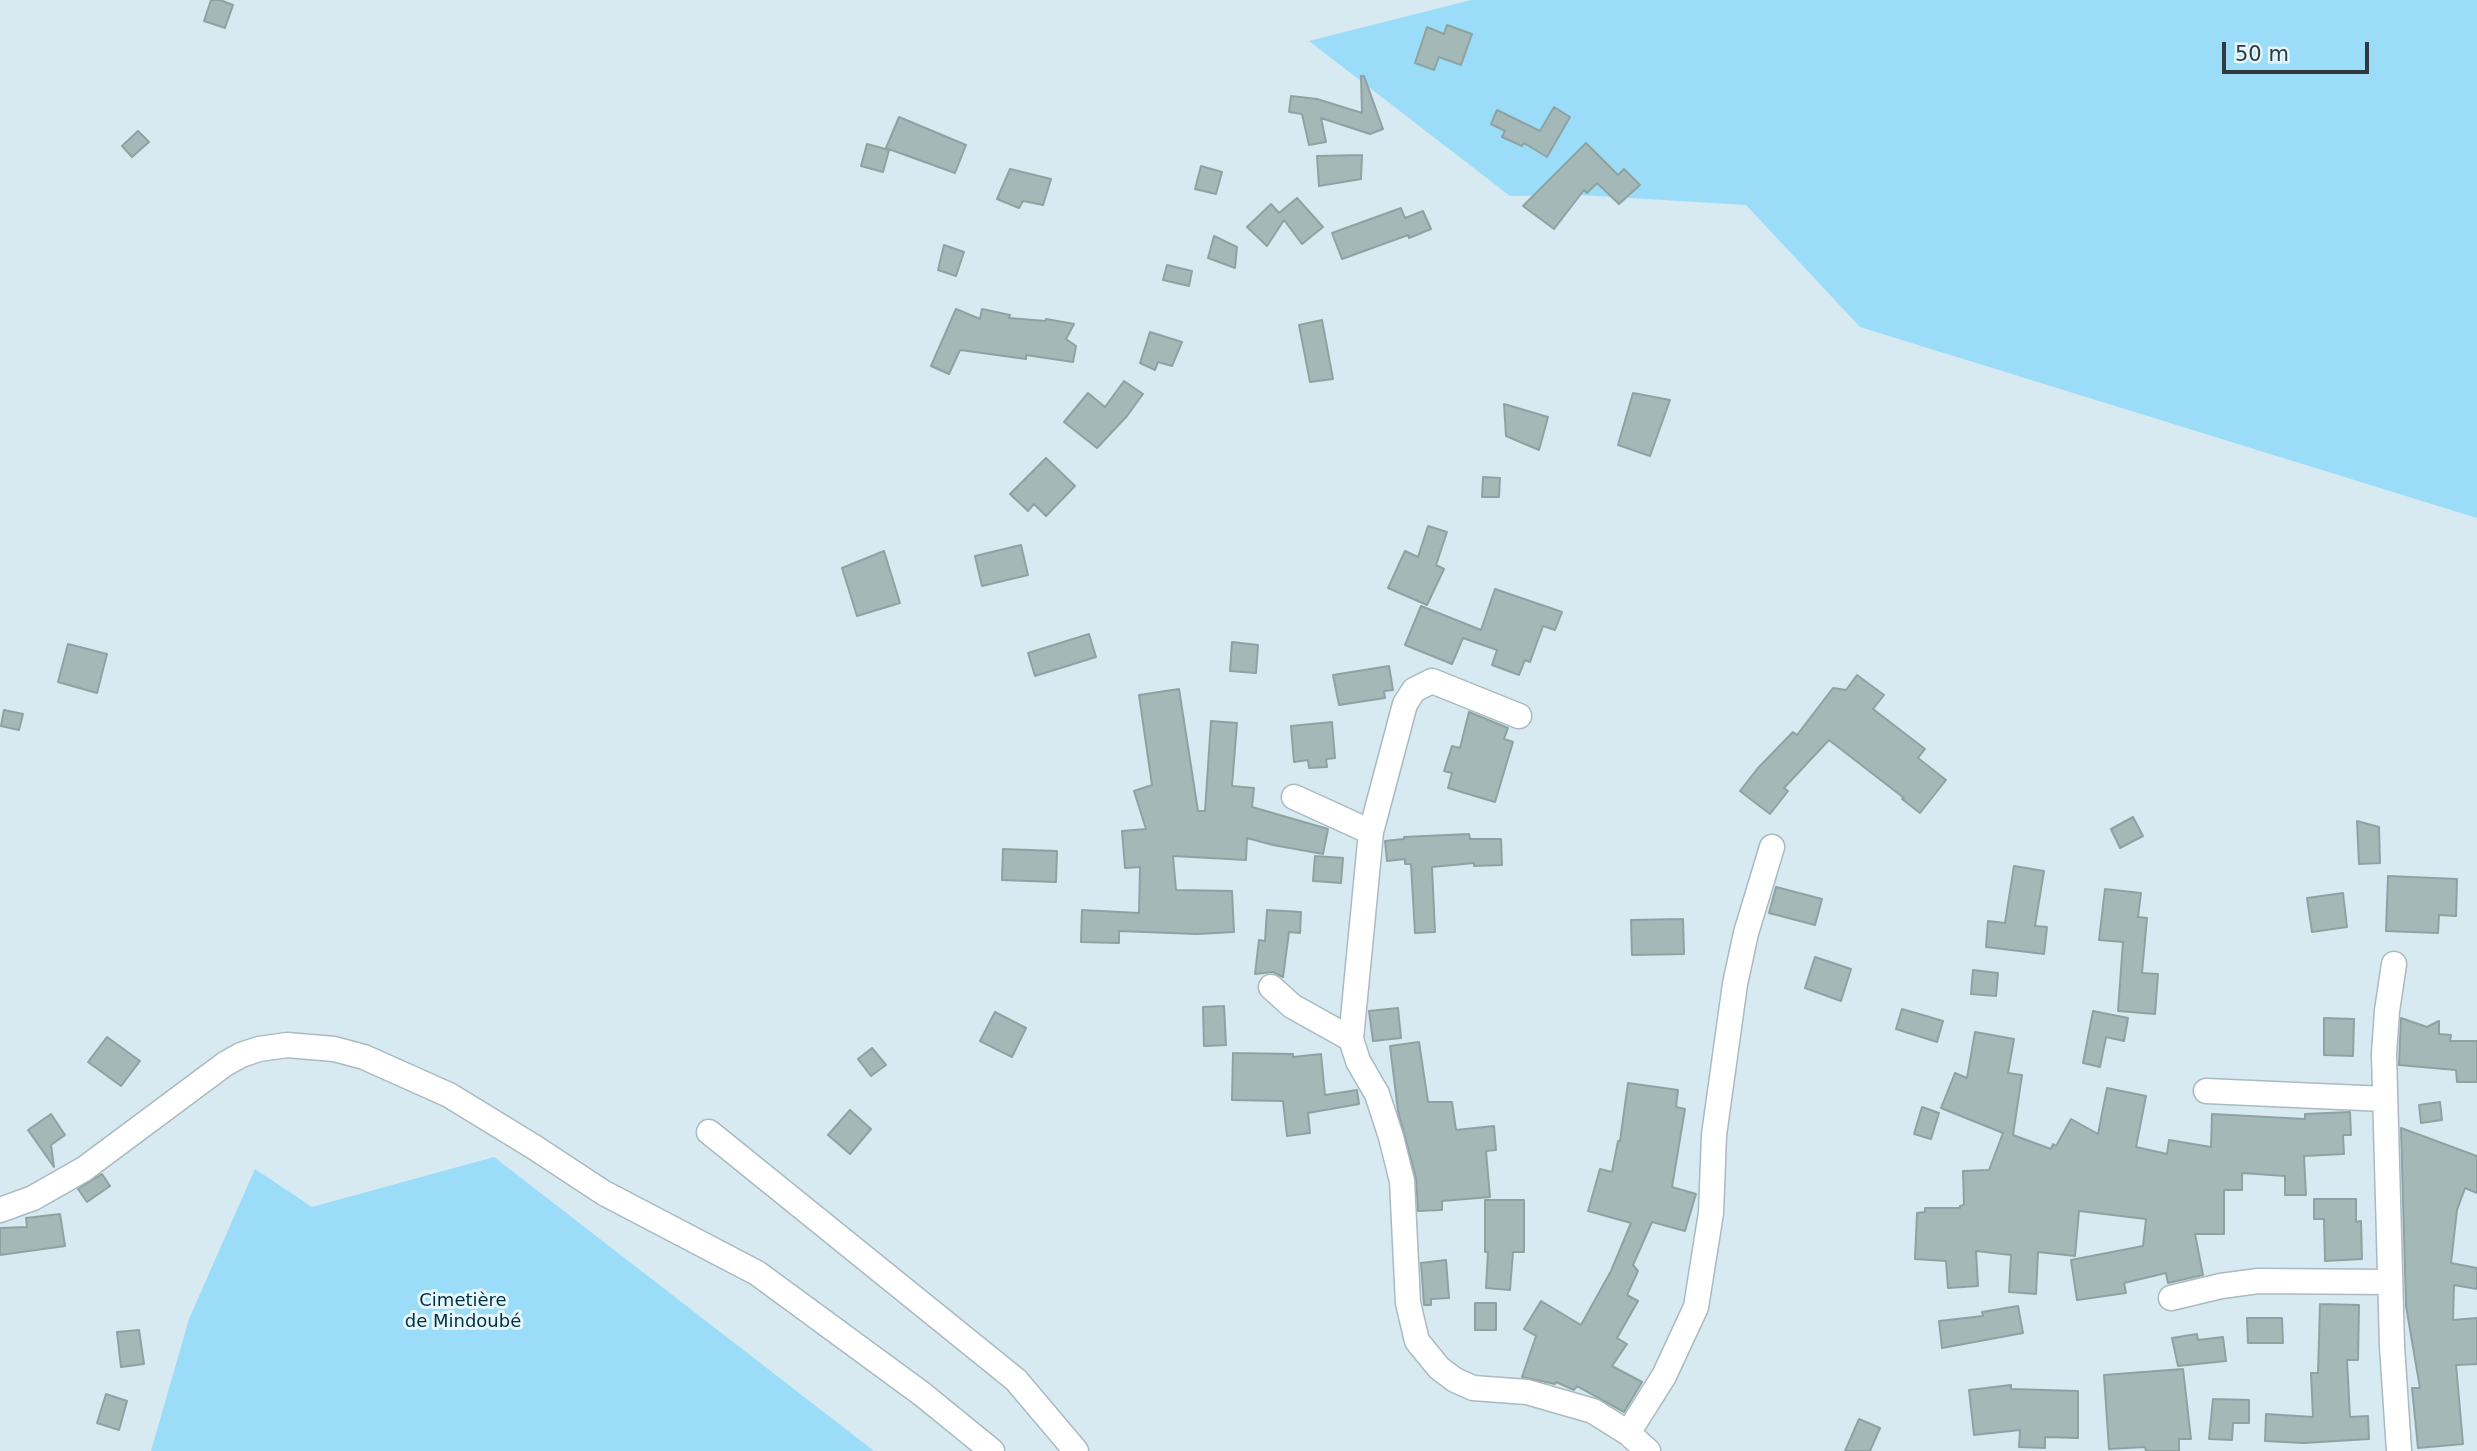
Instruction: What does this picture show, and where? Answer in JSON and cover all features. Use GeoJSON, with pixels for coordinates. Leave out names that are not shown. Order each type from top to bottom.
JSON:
{"type":"FeatureCollection","features":[{"type":"Feature","properties":{"kind":"street"},"geometry":{"type":"LineString","coordinates":[[1519,716],[1432,681],[1414,690],[1405,705],[1371,831],[1351,1039],[1358,1061],[1377,1094],[1402,1181],[1408,1303],[1417,1342],[1439,1368],[1455,1380],[1473,1388],[1527,1392],[1593,1410],[1628,1433],[1648,1451]]}},
{"type":"Feature","properties":{"kind":"street"},"geometry":{"type":"LineString","coordinates":[[1294,797],[1371,831]]}},
{"type":"Feature","properties":{"kind":"street"},"geometry":{"type":"LineString","coordinates":[[1628,1433],[1664,1376],[1696,1307],[1711,1213],[1714,1135],[1735,984],[1746,933],[1772,847]]}},
{"type":"Feature","properties":{"kind":"street"},"geometry":{"type":"LineString","coordinates":[[2394,964],[2386,1022],[2385,1099],[2389,1282],[2399,1451]]}},
{"type":"Feature","properties":{"kind":"street"},"geometry":{"type":"LineString","coordinates":[[1271,988],[1293,1006],[1351,1039]]}},
{"type":"Feature","properties":{"kind":"street"},"geometry":{"type":"LineString","coordinates":[[0,1210],[33,1198],[84,1169],[225,1064],[241,1055],[286,1045],[334,1049],[364,1057],[449,1095],[604,1193],[757,1273],[922,1394],[992,1451]]}},
{"type":"Feature","properties":{"kind":"street"},"geometry":{"type":"LineString","coordinates":[[2206,1091],[2385,1099]]}},
{"type":"Feature","properties":{"kind":"street"},"geometry":{"type":"LineString","coordinates":[[709,1132],[1016,1380],[1076,1451]]}},
{"type":"Feature","properties":{"kind":"street"},"geometry":{"type":"LineString","coordinates":[[2171,1298],[2221,1286],[2258,1281],[2389,1282]]}},
{"type":"Feature","properties":{"kind":"green space"},"geometry":{"type":"Polygon","coordinates":[[[1471,0],[2477,0],[2477,518],[1860,327],[1746,205],[1580,195],[1510,196],[1309,41],[1471,0]]]}},
{"type":"Feature","properties":{"kind":"green space","name":"Cimetière de Mindoubé"},"geometry":{"type":"Polygon","coordinates":[[[494,1157],[874,1451],[151,1451],[189,1319],[255,1169],[312,1207],[494,1157]]]}},
{"type":"Feature","properties":{"kind":"building"},"geometry":{"type":"Polygon","coordinates":[[[211,0],[233,5],[225,28],[204,21],[211,0]]]}},
{"type":"Feature","properties":{"kind":"building"},"geometry":{"type":"Polygon","coordinates":[[[1447,25],[1472,34],[1461,65],[1439,57],[1434,70],[1415,63],[1427,27],[1444,34],[1447,25]]]}},
{"type":"Feature","properties":{"kind":"building"},"geometry":{"type":"Polygon","coordinates":[[[1361,76],[1364,76],[1383,129],[1370,134],[1321,118],[1326,142],[1309,145],[1302,114],[1289,112],[1291,96],[1317,99],[1362,113],[1361,76]]]}},
{"type":"Feature","properties":{"kind":"building"},"geometry":{"type":"Polygon","coordinates":[[[1554,107],[1570,117],[1547,157],[1524,143],[1522,146],[1502,137],[1505,131],[1491,124],[1497,110],[1540,131],[1554,107]]]}},
{"type":"Feature","properties":{"kind":"building"},"geometry":{"type":"Polygon","coordinates":[[[899,117],[966,145],[955,173],[886,148],[899,117]]]}},
{"type":"Feature","properties":{"kind":"building"},"geometry":{"type":"Polygon","coordinates":[[[138,131],[149,142],[132,157],[122,146],[138,131]]]}},
{"type":"Feature","properties":{"kind":"building"},"geometry":{"type":"Polygon","coordinates":[[[1586,143],[1618,175],[1624,169],[1640,185],[1619,204],[1597,183],[1587,193],[1584,190],[1554,229],[1523,206],[1586,143]]]}},
{"type":"Feature","properties":{"kind":"building"},"geometry":{"type":"Polygon","coordinates":[[[867,144],[889,150],[883,172],[861,166],[867,144]]]}},
{"type":"Feature","properties":{"kind":"building"},"geometry":{"type":"Polygon","coordinates":[[[1362,155],[1361,179],[1319,186],[1317,156],[1362,155]]]}},
{"type":"Feature","properties":{"kind":"building"},"geometry":{"type":"Polygon","coordinates":[[[1201,166],[1222,172],[1216,194],[1195,189],[1201,166]]]}},
{"type":"Feature","properties":{"kind":"building"},"geometry":{"type":"Polygon","coordinates":[[[1010,169],[1051,179],[1043,205],[1023,201],[1019,208],[997,199],[1010,169]]]}},
{"type":"Feature","properties":{"kind":"building"},"geometry":{"type":"Polygon","coordinates":[[[1297,198],[1323,227],[1302,244],[1284,220],[1267,246],[1247,227],[1271,204],[1279,213],[1297,198]]]}},
{"type":"Feature","properties":{"kind":"building"},"geometry":{"type":"Polygon","coordinates":[[[1401,208],[1405,218],[1423,211],[1431,229],[1342,259],[1332,233],[1401,208]]]}},
{"type":"Feature","properties":{"kind":"building"},"geometry":{"type":"Polygon","coordinates":[[[1214,236],[1237,247],[1235,268],[1208,258],[1214,236]]]}},
{"type":"Feature","properties":{"kind":"building"},"geometry":{"type":"Polygon","coordinates":[[[944,245],[964,252],[956,276],[938,270],[944,245]]]}},
{"type":"Feature","properties":{"kind":"building"},"geometry":{"type":"Polygon","coordinates":[[[1167,265],[1192,271],[1189,286],[1163,280],[1167,265]]]}},
{"type":"Feature","properties":{"kind":"building"},"geometry":{"type":"Polygon","coordinates":[[[956,309],[980,319],[982,309],[1010,315],[1009,318],[1046,319],[1074,324],[1066,339],[1076,346],[1073,362],[960,350],[949,374],[931,366],[956,309]]]}},
{"type":"Feature","properties":{"kind":"building"},"geometry":{"type":"Polygon","coordinates":[[[1322,320],[1333,379],[1310,382],[1299,325],[1322,320]]]}},
{"type":"Feature","properties":{"kind":"building"},"geometry":{"type":"Polygon","coordinates":[[[1150,332],[1182,342],[1172,366],[1158,362],[1155,370],[1140,363],[1150,332]]]}},
{"type":"Feature","properties":{"kind":"building"},"geometry":{"type":"Polygon","coordinates":[[[1124,381],[1143,394],[1097,448],[1064,422],[1088,393],[1105,407],[1124,381]]]}},
{"type":"Feature","properties":{"kind":"building"},"geometry":{"type":"Polygon","coordinates":[[[1633,393],[1670,400],[1650,456],[1618,445],[1633,393]]]}},
{"type":"Feature","properties":{"kind":"building"},"geometry":{"type":"Polygon","coordinates":[[[1504,404],[1548,417],[1539,450],[1506,436],[1504,404]]]}},
{"type":"Feature","properties":{"kind":"building"},"geometry":{"type":"Polygon","coordinates":[[[1046,458],[1075,486],[1046,516],[1034,504],[1028,511],[1010,494],[1046,458]]]}},
{"type":"Feature","properties":{"kind":"building"},"geometry":{"type":"Polygon","coordinates":[[[1483,477],[1500,478],[1499,497],[1482,497],[1483,477]]]}},
{"type":"Feature","properties":{"kind":"building"},"geometry":{"type":"Polygon","coordinates":[[[1428,526],[1447,532],[1436,565],[1444,569],[1427,605],[1388,588],[1405,551],[1418,557],[1428,526]]]}},
{"type":"Feature","properties":{"kind":"building"},"geometry":{"type":"Polygon","coordinates":[[[1021,545],[1028,575],[982,586],[975,556],[1021,545]]]}},
{"type":"Feature","properties":{"kind":"building"},"geometry":{"type":"Polygon","coordinates":[[[884,551],[900,603],[857,616],[842,568],[884,551]]]}},
{"type":"Feature","properties":{"kind":"building"},"geometry":{"type":"Polygon","coordinates":[[[1495,589],[1562,612],[1555,630],[1543,626],[1530,662],[1525,660],[1519,675],[1492,665],[1497,650],[1463,638],[1452,664],[1405,645],[1421,606],[1481,630],[1495,589]]]}},
{"type":"Feature","properties":{"kind":"building"},"geometry":{"type":"Polygon","coordinates":[[[1089,634],[1096,657],[1035,676],[1028,653],[1089,634]]]}},
{"type":"Feature","properties":{"kind":"building"},"geometry":{"type":"Polygon","coordinates":[[[1232,642],[1258,645],[1256,673],[1230,671],[1232,642]]]}},
{"type":"Feature","properties":{"kind":"building"},"geometry":{"type":"Polygon","coordinates":[[[68,644],[107,654],[97,693],[58,682],[68,644]]]}},
{"type":"Feature","properties":{"kind":"building"},"geometry":{"type":"Polygon","coordinates":[[[1389,666],[1393,690],[1384,691],[1385,698],[1339,705],[1333,675],[1389,666]]]}},
{"type":"Feature","properties":{"kind":"building"},"geometry":{"type":"Polygon","coordinates":[[[1857,675],[1884,695],[1873,709],[1925,749],[1918,758],[1946,780],[1920,813],[1829,740],[1784,788],[1788,791],[1770,814],[1740,791],[1793,732],[1797,735],[1833,688],[1846,690],[1857,675]]]}},
{"type":"Feature","properties":{"kind":"building"},"geometry":{"type":"Polygon","coordinates":[[[1179,689],[1198,811],[1205,811],[1211,721],[1237,723],[1232,786],[1254,788],[1252,807],[1328,829],[1323,854],[1247,838],[1246,860],[1173,856],[1176,890],[1232,891],[1234,932],[1197,934],[1119,931],[1119,943],[1081,942],[1082,910],[1139,913],[1140,867],[1125,868],[1122,831],[1146,829],[1134,791],[1152,785],[1139,695],[1179,689]]]}},
{"type":"Feature","properties":{"kind":"building"},"geometry":{"type":"Polygon","coordinates":[[[4,710],[23,714],[19,730],[1,726],[4,710]]]}},
{"type":"Feature","properties":{"kind":"building"},"geometry":{"type":"Polygon","coordinates":[[[1469,712],[1508,728],[1504,739],[1513,742],[1495,802],[1448,788],[1452,773],[1444,771],[1452,746],[1460,748],[1469,712]]]}},
{"type":"Feature","properties":{"kind":"building"},"geometry":{"type":"Polygon","coordinates":[[[1332,722],[1335,758],[1326,759],[1327,767],[1309,768],[1308,760],[1294,762],[1291,726],[1332,722]]]}},
{"type":"Feature","properties":{"kind":"building"},"geometry":{"type":"Polygon","coordinates":[[[2133,817],[2143,836],[2120,848],[2111,829],[2133,817]]]}},
{"type":"Feature","properties":{"kind":"building"},"geometry":{"type":"Polygon","coordinates":[[[2357,821],[2379,827],[2380,863],[2359,864],[2357,821]]]}},
{"type":"Feature","properties":{"kind":"building"},"geometry":{"type":"Polygon","coordinates":[[[1469,834],[1470,839],[1501,839],[1502,865],[1474,866],[1474,863],[1432,867],[1435,932],[1415,933],[1411,864],[1405,864],[1405,859],[1387,861],[1385,841],[1404,837],[1469,834]]]}},
{"type":"Feature","properties":{"kind":"building"},"geometry":{"type":"Polygon","coordinates":[[[1003,849],[1057,851],[1056,882],[1002,880],[1003,849]]]}},
{"type":"Feature","properties":{"kind":"building"},"geometry":{"type":"Polygon","coordinates":[[[1315,856],[1343,858],[1341,883],[1313,881],[1315,856]]]}},
{"type":"Feature","properties":{"kind":"building"},"geometry":{"type":"Polygon","coordinates":[[[2014,866],[2044,871],[2035,926],[2047,927],[2044,954],[1986,947],[1988,921],[2005,923],[2014,866]]]}},
{"type":"Feature","properties":{"kind":"building"},"geometry":{"type":"Polygon","coordinates":[[[2388,876],[2457,879],[2456,916],[2439,915],[2438,933],[2386,931],[2388,876]]]}},
{"type":"Feature","properties":{"kind":"building"},"geometry":{"type":"Polygon","coordinates":[[[1776,887],[1822,899],[1815,925],[1769,913],[1776,887]]]}},
{"type":"Feature","properties":{"kind":"building"},"geometry":{"type":"Polygon","coordinates":[[[2105,889],[2141,893],[2138,917],[2147,918],[2142,973],[2158,974],[2155,1014],[2118,1011],[2123,942],[2099,940],[2105,889]]]}},
{"type":"Feature","properties":{"kind":"building"},"geometry":{"type":"Polygon","coordinates":[[[2343,893],[2347,927],[2312,932],[2307,898],[2343,893]]]}},
{"type":"Feature","properties":{"kind":"building"},"geometry":{"type":"Polygon","coordinates":[[[1267,910],[1301,912],[1300,933],[1289,932],[1283,977],[1273,972],[1255,974],[1259,940],[1265,941],[1267,910]]]}},
{"type":"Feature","properties":{"kind":"building"},"geometry":{"type":"Polygon","coordinates":[[[1683,919],[1684,954],[1632,955],[1631,920],[1683,919]]]}},
{"type":"Feature","properties":{"kind":"building"},"geometry":{"type":"Polygon","coordinates":[[[1815,957],[1851,969],[1841,1001],[1805,988],[1815,957]]]}},
{"type":"Feature","properties":{"kind":"building"},"geometry":{"type":"Polygon","coordinates":[[[1973,970],[1998,973],[1996,996],[1971,994],[1973,970]]]}},
{"type":"Feature","properties":{"kind":"building"},"geometry":{"type":"Polygon","coordinates":[[[1224,1006],[1226,1045],[1204,1046],[1203,1007],[1224,1006]]]}},
{"type":"Feature","properties":{"kind":"building"},"geometry":{"type":"Polygon","coordinates":[[[1398,1008],[1401,1038],[1373,1041],[1369,1011],[1398,1008]]]}},
{"type":"Feature","properties":{"kind":"building"},"geometry":{"type":"Polygon","coordinates":[[[1902,1009],[1943,1021],[1937,1042],[1896,1029],[1902,1009]]]}},
{"type":"Feature","properties":{"kind":"building"},"geometry":{"type":"Polygon","coordinates":[[[2093,1011],[2128,1018],[2124,1041],[2106,1037],[2100,1067],[2083,1063],[2093,1011]]]}},
{"type":"Feature","properties":{"kind":"building"},"geometry":{"type":"Polygon","coordinates":[[[995,1012],[1026,1028],[1012,1057],[980,1041],[995,1012]]]}},
{"type":"Feature","properties":{"kind":"building"},"geometry":{"type":"Polygon","coordinates":[[[2324,1018],[2354,1019],[2353,1056],[2324,1055],[2324,1018]]]}},
{"type":"Feature","properties":{"kind":"building"},"geometry":{"type":"Polygon","coordinates":[[[2401,1018],[2427,1027],[2439,1021],[2439,1034],[2451,1035],[2450,1041],[2477,1041],[2477,1082],[2457,1082],[2456,1070],[2399,1065],[2401,1018]]]}},
{"type":"Feature","properties":{"kind":"building"},"geometry":{"type":"Polygon","coordinates":[[[1975,1032],[2014,1039],[2008,1073],[2022,1075],[2013,1135],[2051,1149],[2053,1144],[2056,1146],[2071,1119],[2098,1134],[2107,1088],[2146,1096],[2136,1147],[2167,1154],[2169,1140],[2211,1147],[2212,1114],[2305,1119],[2305,1114],[2350,1112],[2351,1135],[2343,1135],[2344,1154],[2304,1156],[2306,1195],[2285,1195],[2285,1176],[2242,1173],[2242,1190],[2224,1190],[2224,1234],[2195,1234],[2203,1275],[2168,1283],[2166,1273],[2124,1283],[2126,1293],[2077,1300],[2071,1260],[2143,1246],[2146,1219],[2079,1211],[2075,1256],[2038,1252],[2036,1294],[2009,1292],[2011,1255],[1976,1251],[1978,1286],[1948,1288],[1946,1261],[1915,1259],[1917,1213],[1925,1212],[1925,1208],[1960,1208],[1964,1205],[1963,1171],[1989,1170],[2003,1133],[1941,1108],[1955,1073],[1967,1078],[1975,1032]]]}},
{"type":"Feature","properties":{"kind":"building"},"geometry":{"type":"Polygon","coordinates":[[[107,1037],[140,1061],[121,1086],[88,1062],[107,1037]]]}},
{"type":"Feature","properties":{"kind":"building"},"geometry":{"type":"Polygon","coordinates":[[[1419,1042],[1428,1102],[1452,1102],[1456,1130],[1494,1126],[1496,1150],[1486,1151],[1490,1197],[1442,1201],[1442,1210],[1418,1211],[1416,1178],[1398,1111],[1390,1046],[1419,1042]]]}},
{"type":"Feature","properties":{"kind":"building"},"geometry":{"type":"Polygon","coordinates":[[[872,1048],[886,1065],[871,1076],[858,1059],[872,1048]]]}},
{"type":"Feature","properties":{"kind":"building"},"geometry":{"type":"Polygon","coordinates":[[[1233,1053],[1293,1054],[1293,1057],[1321,1054],[1325,1095],[1357,1090],[1359,1104],[1308,1113],[1310,1133],[1287,1136],[1283,1101],[1232,1100],[1233,1053]]]}},
{"type":"Feature","properties":{"kind":"building"},"geometry":{"type":"Polygon","coordinates":[[[1628,1083],[1678,1090],[1676,1107],[1685,1109],[1672,1187],[1696,1194],[1685,1231],[1652,1222],[1633,1265],[1638,1271],[1627,1295],[1638,1301],[1617,1338],[1627,1344],[1612,1366],[1642,1382],[1624,1412],[1577,1386],[1574,1390],[1556,1382],[1555,1384],[1522,1377],[1536,1336],[1524,1329],[1541,1301],[1581,1325],[1611,1271],[1631,1223],[1588,1211],[1600,1169],[1612,1172],[1620,1141],[1628,1083]]]}},
{"type":"Feature","properties":{"kind":"building"},"geometry":{"type":"Polygon","coordinates":[[[2440,1102],[2442,1120],[2421,1123],[2419,1105],[2440,1102]]]}},
{"type":"Feature","properties":{"kind":"building"},"geometry":{"type":"Polygon","coordinates":[[[1922,1107],[1939,1113],[1931,1139],[1914,1134],[1922,1107]]]}},
{"type":"Feature","properties":{"kind":"building"},"geometry":{"type":"Polygon","coordinates":[[[850,1110],[871,1129],[850,1154],[828,1135],[850,1110]]]}},
{"type":"Feature","properties":{"kind":"building"},"geometry":{"type":"Polygon","coordinates":[[[51,1114],[65,1135],[51,1145],[54,1167],[28,1130],[51,1114]]]}},
{"type":"Feature","properties":{"kind":"building"},"geometry":{"type":"Polygon","coordinates":[[[2401,1128],[2477,1156],[2477,1193],[2465,1188],[2457,1210],[2451,1263],[2477,1268],[2477,1289],[2454,1285],[2453,1320],[2477,1318],[2477,1364],[2456,1365],[2463,1444],[2418,1448],[2412,1388],[2420,1388],[2406,1306],[2401,1128]]]}},
{"type":"Feature","properties":{"kind":"building"},"geometry":{"type":"Polygon","coordinates":[[[102,1174],[110,1186],[87,1202],[78,1189],[102,1174]]]}},
{"type":"Feature","properties":{"kind":"building"},"geometry":{"type":"Polygon","coordinates":[[[2314,1199],[2356,1199],[2356,1222],[2361,1221],[2362,1259],[2325,1261],[2324,1219],[2314,1219],[2314,1199]]]}},
{"type":"Feature","properties":{"kind":"building"},"geometry":{"type":"Polygon","coordinates":[[[1485,1200],[1524,1200],[1524,1252],[1513,1252],[1510,1290],[1486,1288],[1488,1252],[1485,1252],[1485,1200]]]}},
{"type":"Feature","properties":{"kind":"building"},"geometry":{"type":"Polygon","coordinates":[[[60,1214],[65,1246],[0,1255],[0,1228],[27,1227],[26,1218],[60,1214]]]}},
{"type":"Feature","properties":{"kind":"building"},"geometry":{"type":"Polygon","coordinates":[[[1446,1260],[1449,1298],[1431,1299],[1431,1305],[1424,1305],[1421,1263],[1446,1260]]]}},
{"type":"Feature","properties":{"kind":"building"},"geometry":{"type":"Polygon","coordinates":[[[1475,1303],[1496,1303],[1496,1330],[1475,1330],[1475,1303]]]}},
{"type":"Feature","properties":{"kind":"building"},"geometry":{"type":"Polygon","coordinates":[[[2320,1304],[2359,1305],[2358,1360],[2347,1360],[2350,1417],[2368,1416],[2369,1439],[2304,1443],[2265,1441],[2266,1414],[2313,1417],[2311,1373],[2318,1373],[2320,1304]]]}},
{"type":"Feature","properties":{"kind":"building"},"geometry":{"type":"Polygon","coordinates":[[[2018,1306],[2023,1333],[1942,1348],[1939,1321],[1983,1316],[1982,1312],[2018,1306]]]}},
{"type":"Feature","properties":{"kind":"building"},"geometry":{"type":"Polygon","coordinates":[[[2247,1318],[2282,1318],[2283,1343],[2248,1343],[2247,1318]]]}},
{"type":"Feature","properties":{"kind":"building"},"geometry":{"type":"Polygon","coordinates":[[[139,1330],[144,1364],[121,1367],[117,1332],[139,1330]]]}},
{"type":"Feature","properties":{"kind":"building"},"geometry":{"type":"Polygon","coordinates":[[[2197,1334],[2198,1340],[2223,1337],[2226,1361],[2178,1366],[2172,1338],[2197,1334]]]}},
{"type":"Feature","properties":{"kind":"building"},"geometry":{"type":"Polygon","coordinates":[[[2183,1369],[2191,1439],[2179,1439],[2179,1451],[2146,1451],[2145,1447],[2109,1449],[2104,1375],[2183,1369]]]}},
{"type":"Feature","properties":{"kind":"building"},"geometry":{"type":"Polygon","coordinates":[[[2011,1385],[2011,1389],[2078,1391],[2078,1438],[2045,1437],[2045,1448],[2019,1447],[2020,1430],[1974,1435],[1969,1390],[2011,1385]]]}},
{"type":"Feature","properties":{"kind":"building"},"geometry":{"type":"Polygon","coordinates":[[[106,1394],[127,1401],[119,1430],[97,1423],[106,1394]]]}},
{"type":"Feature","properties":{"kind":"building"},"geometry":{"type":"Polygon","coordinates":[[[2213,1399],[2249,1400],[2249,1423],[2233,1423],[2232,1440],[2209,1439],[2213,1399]]]}},
{"type":"Feature","properties":{"kind":"building"},"geometry":{"type":"Polygon","coordinates":[[[1859,1419],[1880,1428],[1870,1451],[1845,1451],[1859,1419]]]}}]}
